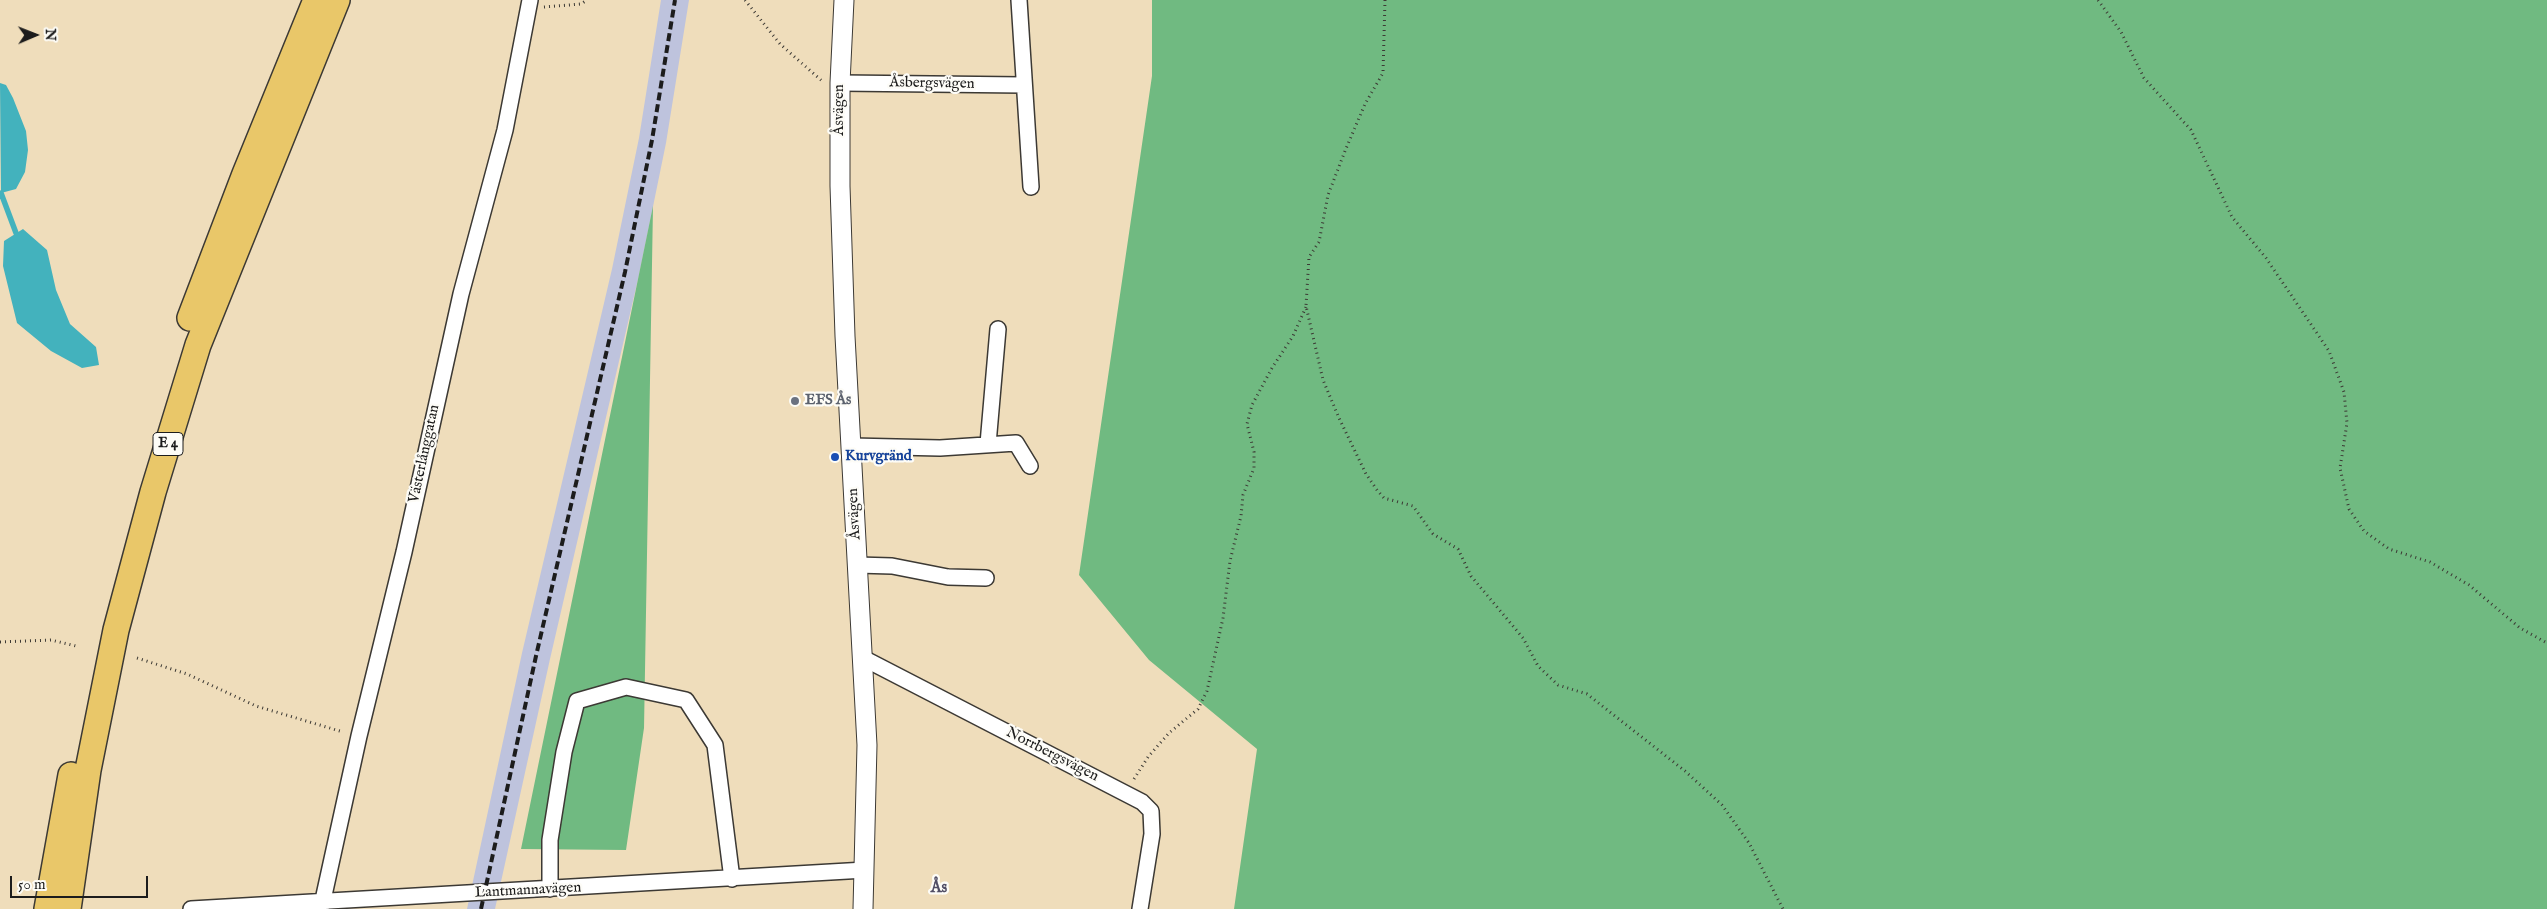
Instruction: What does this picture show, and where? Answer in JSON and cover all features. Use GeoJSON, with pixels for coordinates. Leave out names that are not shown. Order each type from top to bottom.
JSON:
{"type":"FeatureCollection","features":[{"type":"Feature","properties":{"kind":"highway","name":"E 4"},"geometry":{"type":"LineString","coordinates":[[47,909],[73,765],[102,623],[182,341],[245,174],[316,0]]}},
{"type":"Feature","properties":{"kind":"highway","name":"E 4"},"geometry":{"type":"LineString","coordinates":[[68,909],[88,770],[116,630],[153,492],[198,345],[337,0]]}},
{"type":"Feature","properties":{"kind":"street","name":"Åsvägen"},"geometry":{"type":"LineString","coordinates":[[844,0],[840,83],[840,195],[867,745],[863,909]]}},
{"type":"Feature","properties":{"kind":"street"},"geometry":{"type":"LineString","coordinates":[[1019,0],[1023,86],[1031,187]]}},
{"type":"Feature","properties":{"kind":"street","name":"Västerlånggatan"},"geometry":{"type":"LineString","coordinates":[[323,905],[359,736],[404,552],[461,294],[505,130],[529,4]]}},
{"type":"Feature","properties":{"kind":"street","name":"Åsbergsvägen"},"geometry":{"type":"LineString","coordinates":[[840,83],[1023,86]]}},
{"type":"Feature","properties":{"kind":"street"},"geometry":{"type":"LineString","coordinates":[[988,444],[998,329]]}},
{"type":"Feature","properties":{"kind":"street"},"geometry":{"type":"LineString","coordinates":[[852,446],[940,448],[1016,443],[1030,466]]}},
{"type":"Feature","properties":{"kind":"street"},"geometry":{"type":"LineString","coordinates":[[857,565],[892,566],[948,577],[986,578]]}},
{"type":"Feature","properties":{"kind":"street","name":"Norrbergsvägen"},"geometry":{"type":"LineString","coordinates":[[863,658],[1126,792],[1152,811],[1152,834],[1140,909]]}},
{"type":"Feature","properties":{"kind":"street"},"geometry":{"type":"LineString","coordinates":[[550,889],[550,840],[564,752],[577,701],[626,687],[686,700],[715,745],[732,879]]}},
{"type":"Feature","properties":{"kind":"street","name":"Lantmannavägen"},"geometry":{"type":"LineString","coordinates":[[191,909],[323,905],[865,870]]}},
{"type":"Feature","properties":{"kind":"path"},"geometry":{"type":"LineString","coordinates":[[529,4],[581,4],[588,0]]}},
{"type":"Feature","properties":{"kind":"path"},"geometry":{"type":"LineString","coordinates":[[745,0],[780,44],[815,75],[822,81],[840,83]]}},
{"type":"Feature","properties":{"kind":"path"},"geometry":{"type":"LineString","coordinates":[[1385,0],[1383,73],[1365,104],[1328,195],[1319,242],[1308,257],[1306,306],[1323,380],[1366,474],[1377,490],[1384,498],[1413,506],[1433,534],[1458,549],[1471,576],[1523,638],[1538,666],[1558,686],[1587,694],[1684,771],[1722,805],[1749,843],[1783,909]]}},
{"type":"Feature","properties":{"kind":"path"},"geometry":{"type":"LineString","coordinates":[[2098,0],[2121,32],[2144,78],[2191,130],[2232,217],[2266,258],[2329,351],[2344,392],[2347,423],[2340,468],[2349,509],[2364,531],[2390,549],[2430,562],[2470,585],[2520,628],[2547,643]]}},
{"type":"Feature","properties":{"kind":"path"},"geometry":{"type":"LineString","coordinates":[[1126,792],[1148,757],[1170,732],[1198,709],[1207,692],[1224,618],[1230,561],[1244,494],[1254,468],[1254,452],[1247,424],[1252,405],[1272,368],[1293,336],[1306,306]]}},
{"type":"Feature","properties":{"kind":"path"},"geometry":{"type":"LineString","coordinates":[[0,642],[51,640],[76,646]]}},
{"type":"Feature","properties":{"kind":"path"},"geometry":{"type":"LineString","coordinates":[[137,658],[187,674],[256,706],[359,736]]}},
{"type":"Feature","properties":{"kind":"shaded area"},"geometry":{"type":"Polygon","coordinates":[[[661,0],[689,0],[666,143],[639,275],[550,659],[495,909],[467,909],[522,653],[612,269],[639,138],[661,0]]]}},
{"type":"Feature","properties":{"kind":"green space"},"geometry":{"type":"Polygon","coordinates":[[[1152,0],[2547,0],[2547,909],[1234,909],[1257,749],[1149,660],[1079,575],[1152,76],[1152,0]]]}},
{"type":"Feature","properties":{"kind":"green space"},"geometry":{"type":"Polygon","coordinates":[[[653,206],[644,728],[626,850],[521,849],[653,206]]]}},
{"type":"Feature","properties":{"kind":"water"},"geometry":{"type":"Polygon","coordinates":[[[0,83],[6,85],[13,98],[26,131],[28,150],[25,172],[16,189],[1,193],[0,83]]]}},
{"type":"Feature","properties":{"kind":"water"},"geometry":{"type":"Polygon","coordinates":[[[23,229],[47,250],[56,290],[70,324],[96,347],[99,365],[82,368],[51,351],[17,323],[3,266],[4,241],[23,229]]]}},
{"type":"Feature","properties":{"kind":"waterway"},"geometry":{"type":"LineString","coordinates":[[1,193],[16,233]]}},
{"type":"Feature","properties":{"kind":"railway"},"geometry":{"type":"LineString","coordinates":[[481,909],[536,656],[625,272],[652,140],[675,0]]}},
{"type":"Feature","properties":{"kind":"place","name":"EFS Ås"},"geometry":{"type":"Point","coordinates":[795,401]}},
{"type":"Feature","properties":{"kind":"place","name":"Kurvgränd"},"geometry":{"type":"Point","coordinates":[835,457]}},
{"type":"Feature","properties":{"kind":"district","name":"Ås"},"geometry":{"type":"Point","coordinates":[939,889]}}]}
